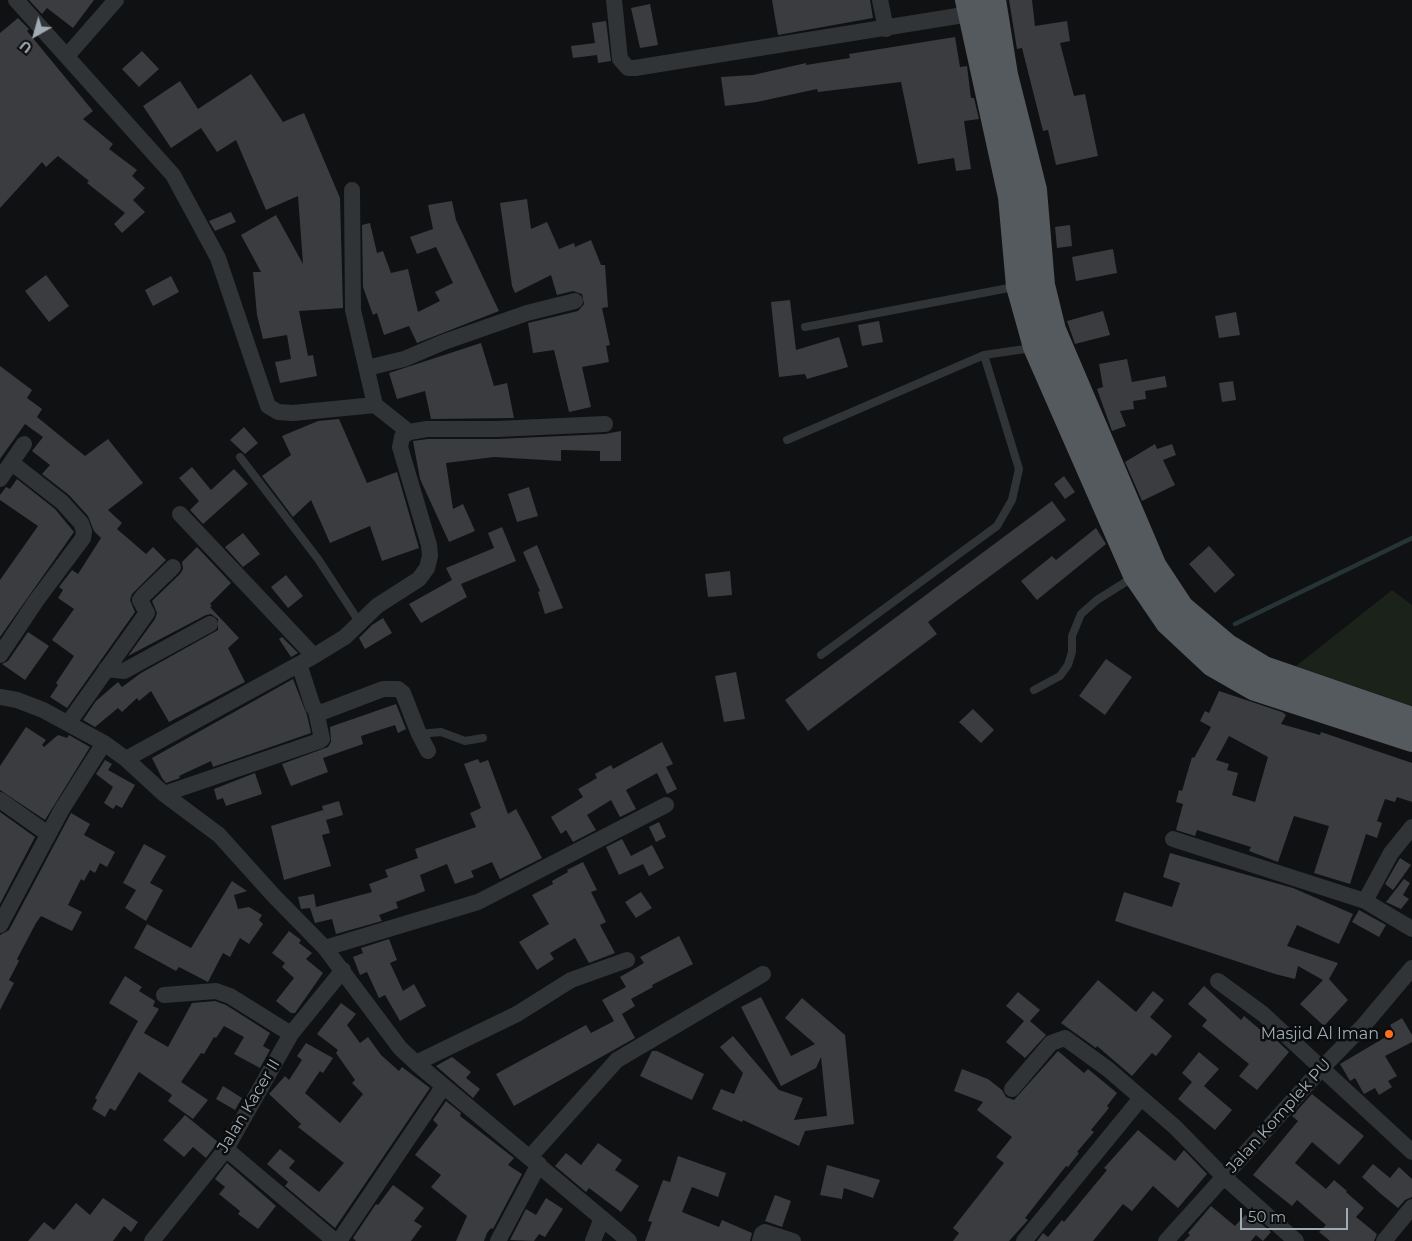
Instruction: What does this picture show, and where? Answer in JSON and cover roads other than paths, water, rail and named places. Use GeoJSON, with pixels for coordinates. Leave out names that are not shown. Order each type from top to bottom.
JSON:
{"type":"FeatureCollection","features":[{"type":"Feature","properties":{"kind":"highway"},"geometry":{"type":"LineString","coordinates":[[993,0],[1005,75],[1034,190],[1042,285],[1053,330],[1124,520],[1136,575],[1168,622],[1212,664],[1255,688],[1412,739]]}},
{"type":"Feature","properties":{"kind":"highway"},"geometry":{"type":"LineString","coordinates":[[969,7],[1012,197],[1019,286],[1036,347],[1124,520],[1182,608],[1226,646],[1264,669],[1412,720]]}},
{"type":"Feature","properties":{"kind":"street"},"geometry":{"type":"LineString","coordinates":[[16,0],[173,175],[218,258],[268,406],[278,412],[293,412],[375,405]]}},
{"type":"Feature","properties":{"kind":"street"},"geometry":{"type":"LineString","coordinates":[[67,56],[116,0]]}},
{"type":"Feature","properties":{"kind":"street"},"geometry":{"type":"LineString","coordinates":[[614,0],[620,59],[628,68],[886,29],[969,7]]}},
{"type":"Feature","properties":{"kind":"street"},"geometry":{"type":"LineString","coordinates":[[880,0],[886,29]]}},
{"type":"Feature","properties":{"kind":"street"},"geometry":{"type":"LineString","coordinates":[[352,190],[353,310],[375,405],[409,432]]}},
{"type":"Feature","properties":{"kind":"street"},"geometry":{"type":"LineString","coordinates":[[367,368],[404,359],[444,342],[527,312],[575,301]]}},
{"type":"Feature","properties":{"kind":"street"},"geometry":{"type":"LineString","coordinates":[[126,758],[314,656],[345,636],[377,606],[419,579],[428,568],[429,545],[400,447],[402,437],[409,432],[427,429],[497,429],[605,424]]}},
{"type":"Feature","properties":{"kind":"street"},"geometry":{"type":"LineString","coordinates":[[0,479],[24,444]]}},
{"type":"Feature","properties":{"kind":"street"},"geometry":{"type":"LineString","coordinates":[[0,655],[36,601],[83,538],[84,531],[81,524],[62,502],[12,463]]}},
{"type":"Feature","properties":{"kind":"street"},"geometry":{"type":"LineString","coordinates":[[180,514],[314,656]]}},
{"type":"Feature","properties":{"kind":"street"},"geometry":{"type":"LineString","coordinates":[[69,722],[147,613],[140,603],[143,596],[173,567]]}},
{"type":"Feature","properties":{"kind":"street"},"geometry":{"type":"LineString","coordinates":[[106,669],[124,670],[210,624]]}},
{"type":"Feature","properties":{"kind":"street"},"geometry":{"type":"LineString","coordinates":[[164,794],[322,739],[316,711],[299,664]]}},
{"type":"Feature","properties":{"kind":"street"},"geometry":{"type":"LineString","coordinates":[[316,711],[325,712],[383,689],[392,688],[403,693],[419,734],[428,751]]}},
{"type":"Feature","properties":{"kind":"street"},"geometry":{"type":"LineString","coordinates":[[0,697],[17,700],[69,722],[104,743],[126,758],[164,794],[219,835],[274,896],[326,948],[400,1048],[443,1087],[535,1161],[629,1241]]}},
{"type":"Feature","properties":{"kind":"street"},"geometry":{"type":"LineString","coordinates":[[0,925],[6,895],[48,834],[104,743]]}},
{"type":"Feature","properties":{"kind":"street"},"geometry":{"type":"LineString","coordinates":[[0,800],[48,834]]}},
{"type":"Feature","properties":{"kind":"street"},"geometry":{"type":"LineString","coordinates":[[326,948],[478,902],[666,805]]}},
{"type":"Feature","properties":{"kind":"street"},"geometry":{"type":"LineString","coordinates":[[1365,901],[1391,853],[1412,827]]}},
{"type":"Feature","properties":{"kind":"street"},"geometry":{"type":"LineString","coordinates":[[1173,839],[1365,901],[1412,929]]}},
{"type":"Feature","properties":{"kind":"street"},"geometry":{"type":"LineString","coordinates":[[416,1063],[517,1014],[571,980],[627,960]]}},
{"type":"Feature","properties":{"kind":"street","name":"Jalan Komplek PU"},"geometry":{"type":"LineString","coordinates":[[1166,1241],[1322,1068],[1364,1025],[1412,968]]}},
{"type":"Feature","properties":{"kind":"street","name":"Jalan Kacer II"},"geometry":{"type":"LineString","coordinates":[[152,1241],[226,1149],[291,1034],[343,970]]}},
{"type":"Feature","properties":{"kind":"street"},"geometry":{"type":"LineString","coordinates":[[498,1241],[535,1161],[617,1060],[764,974]]}},
{"type":"Feature","properties":{"kind":"street"},"geometry":{"type":"LineString","coordinates":[[1218,981],[1263,1014],[1412,1152]]}},
{"type":"Feature","properties":{"kind":"street"},"geometry":{"type":"LineString","coordinates":[[164,995],[216,991],[230,996],[291,1034]]}},
{"type":"Feature","properties":{"kind":"street"},"geometry":{"type":"LineString","coordinates":[[1012,1089],[1051,1043],[1065,1038],[1109,1070],[1175,1126],[1223,1176],[1296,1241]]}},
{"type":"Feature","properties":{"kind":"street"},"geometry":{"type":"LineString","coordinates":[[339,1241],[443,1087]]}},
{"type":"Feature","properties":{"kind":"street"},"geometry":{"type":"LineString","coordinates":[[1024,1241],[1141,1098]]}},
{"type":"Feature","properties":{"kind":"street"},"geometry":{"type":"LineString","coordinates":[[226,1149],[335,1241]]}},
{"type":"Feature","properties":{"kind":"street"},"geometry":{"type":"LineString","coordinates":[[1384,1241],[1412,1207]]}},
{"type":"Feature","properties":{"kind":"street"},"geometry":{"type":"LineString","coordinates":[[593,1241],[602,1218]]}},
{"type":"Feature","properties":{"kind":"street"},"geometry":{"type":"LineString","coordinates":[[760,1241],[762,1234],[765,1232],[794,1241]]}},
{"type":"Feature","properties":{"kind":"lane"},"geometry":{"type":"LineString","coordinates":[[805,327],[1019,286]]}},
{"type":"Feature","properties":{"kind":"lane"},"geometry":{"type":"LineString","coordinates":[[788,440],[984,355],[1036,347]]}},
{"type":"Feature","properties":{"kind":"lane"},"geometry":{"type":"LineString","coordinates":[[821,655],[997,526],[1012,500],[1019,468],[984,355]]}},
{"type":"Feature","properties":{"kind":"lane"},"geometry":{"type":"LineString","coordinates":[[240,457],[318,559],[360,623]]}},
{"type":"Feature","properties":{"kind":"lane"},"geometry":{"type":"LineString","coordinates":[[1034,690],[1060,676],[1068,665],[1072,652],[1072,636],[1082,614],[1097,600],[1136,575]]}},
{"type":"Feature","properties":{"kind":"lane"},"geometry":{"type":"LineString","coordinates":[[419,734],[441,732],[465,741],[482,738]]}},
{"type":"Feature","properties":{"kind":"waterway"},"geometry":{"type":"LineString","coordinates":[[1235,624],[1412,538]]}},
{"type":"Feature","properties":{"kind":"place","name":"Masjid Al Iman"},"geometry":{"type":"Point","coordinates":[1389,1034]}}]}
